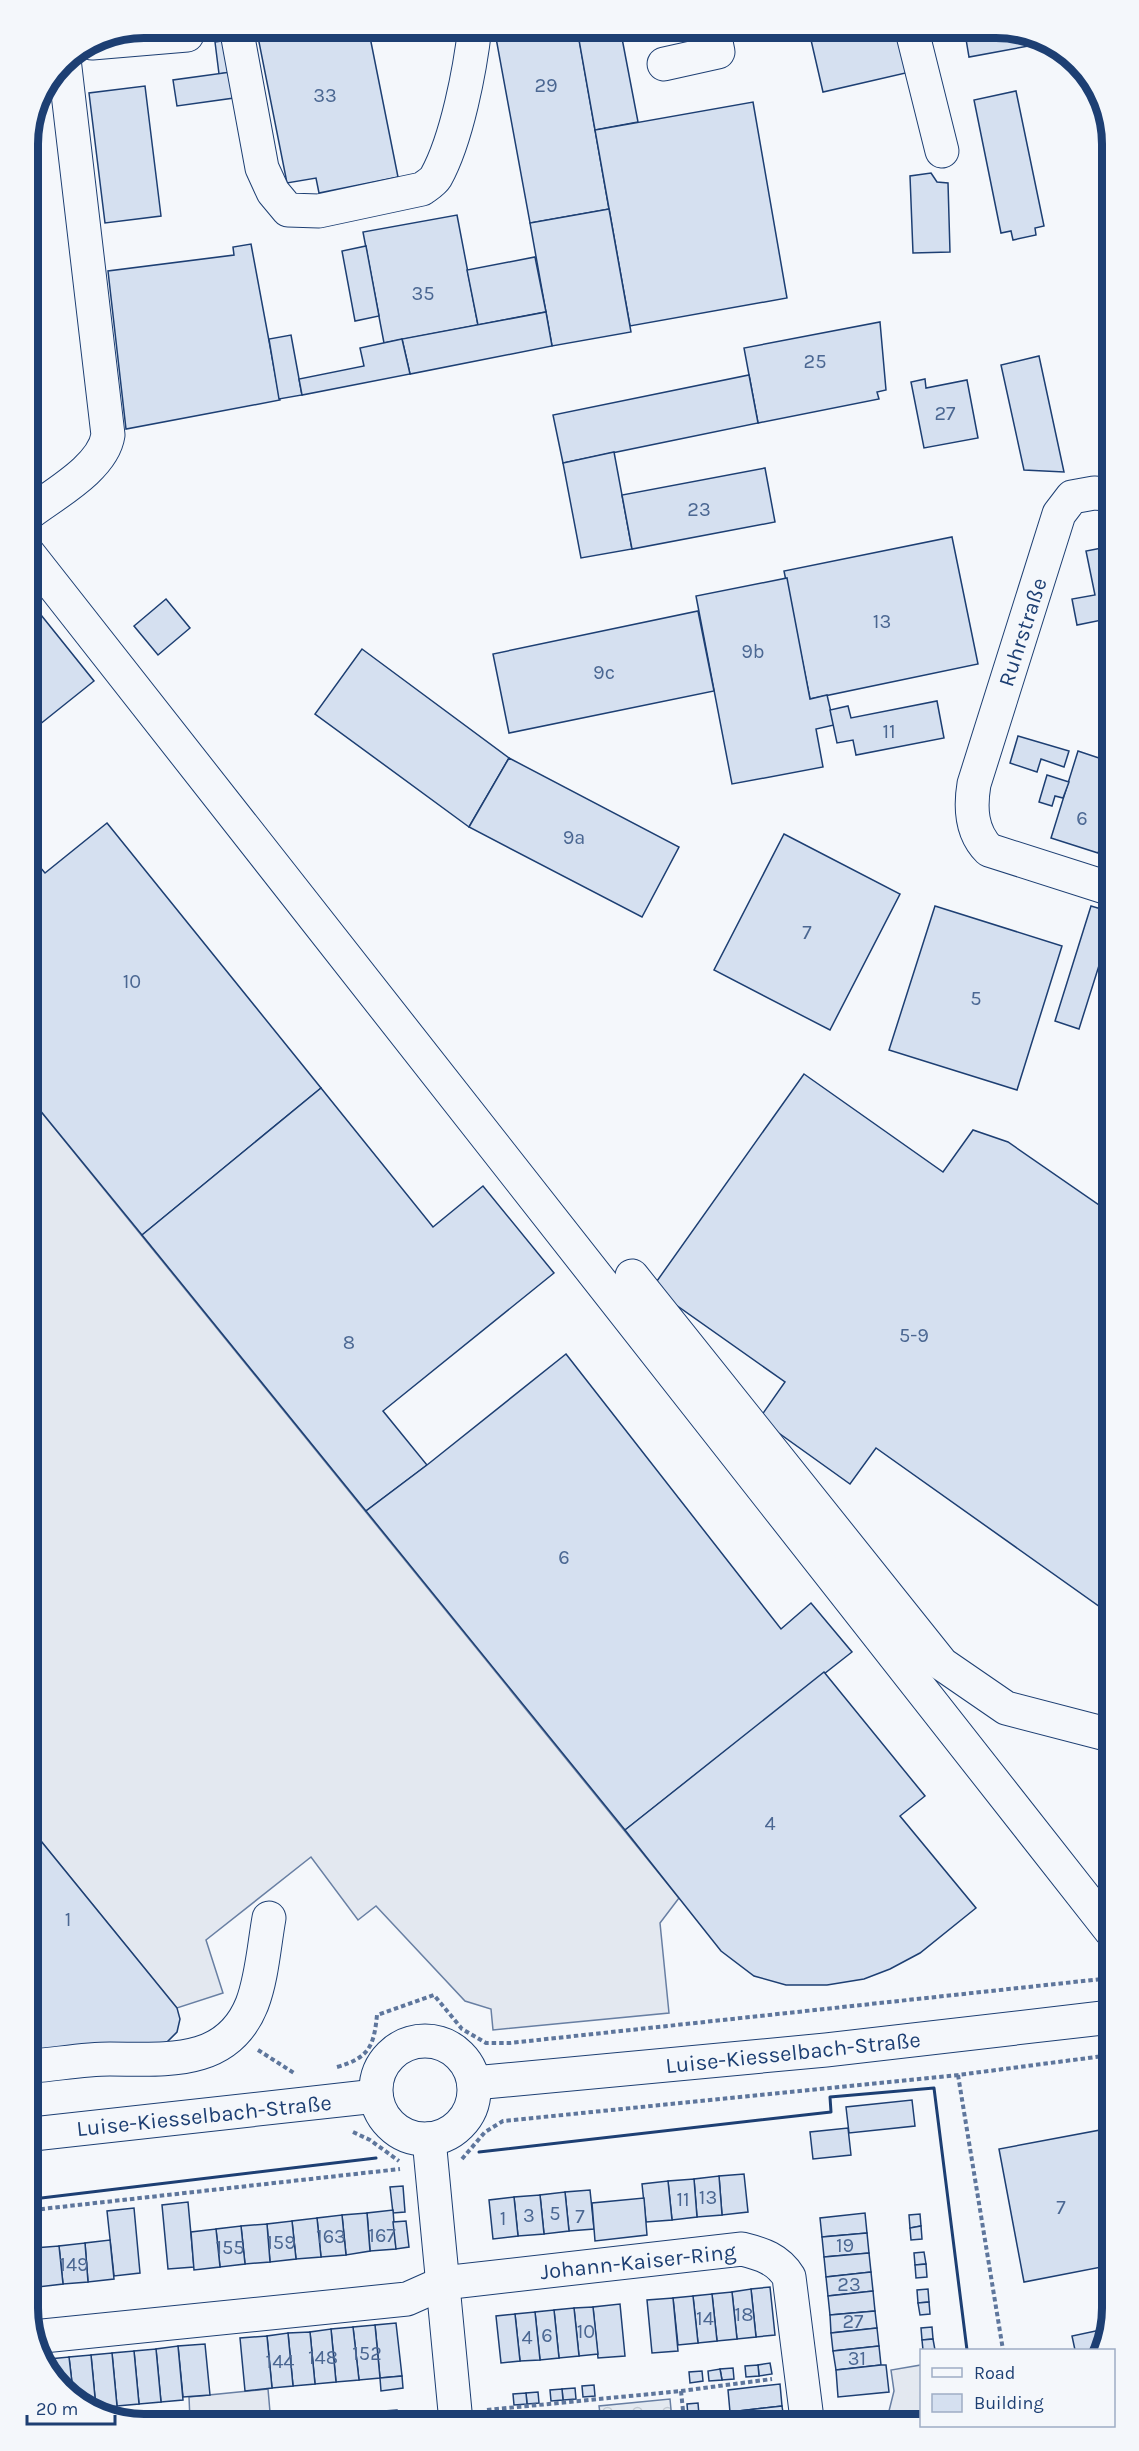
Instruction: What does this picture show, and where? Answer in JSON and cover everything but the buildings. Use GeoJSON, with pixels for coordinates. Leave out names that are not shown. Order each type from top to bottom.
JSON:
{"type":"FeatureCollection","features":[{"type":"Feature","properties":{"kind":"street"},"geometry":{"type":"LineString","coordinates":[[116,41],[151,38]]}},
{"type":"Feature","properties":{"kind":"street"},"geometry":{"type":"LineString","coordinates":[[238,38],[262,168],[273,192],[288,210],[319,211],[422,189],[435,179],[450,141],[472,60],[474,38]]}},
{"type":"Feature","properties":{"kind":"street"},"geometry":{"type":"LineString","coordinates":[[664,64],[718,52],[715,38]]}},
{"type":"Feature","properties":{"kind":"street"},"geometry":{"type":"LineString","coordinates":[[914,38],[942,151]]}},
{"type":"Feature","properties":{"kind":"street"},"geometry":{"type":"LineString","coordinates":[[38,506],[98,461],[106,447],[108,435],[66,72]]}},
{"type":"Feature","properties":{"kind":"street","name":"Ruhrstraße"},"geometry":{"type":"LineString","coordinates":[[1102,494],[1072,497],[1059,514],[974,784],[971,804],[978,840],[988,850],[1102,886]]}},
{"type":"Feature","properties":{"kind":"street"},"geometry":{"type":"LineString","coordinates":[[38,566],[1102,1920]]}},
{"type":"Feature","properties":{"kind":"street"},"geometry":{"type":"LineString","coordinates":[[632,1276],[942,1664],[1006,1708],[1102,1733]]}},
{"type":"Feature","properties":{"kind":"street"},"geometry":{"type":"LineString","coordinates":[[38,2066],[109,2059],[151,2061],[200,2055],[221,2043],[242,2023],[253,2003],[269,1918]]}},
{"type":"Feature","properties":{"kind":"street","name":"Luise-Kiesselbach-Straße"},"geometry":{"type":"LineString","coordinates":[[474,2083],[826,2050],[1102,2018]]}},
{"type":"Feature","properties":{"kind":"street"},"geometry":{"type":"LineString","coordinates":[[430,2153],[393,2129],[381,2114],[376,2096],[376,2080],[382,2065],[392,2053],[405,2044],[421,2040],[450,2047],[462,2057],[474,2083],[474,2100],[463,2121],[444,2136],[430,2153],[455,2413]]}},
{"type":"Feature","properties":{"kind":"street","name":"Luise-Kiesselbach-Straße"},"geometry":{"type":"LineString","coordinates":[[38,2133],[376,2096]]}},
{"type":"Feature","properties":{"kind":"street","name":"Johann-Kaiser-Ring"},"geometry":{"type":"LineString","coordinates":[[42,2336],[407,2299],[443,2283],[742,2249],[782,2265],[789,2277],[806,2414]]}},
{"type":"Feature","properties":{"kind":"path"},"geometry":{"type":"LineString","coordinates":[[333,2068],[358,2061],[364,2054],[375,2040],[377,2015],[434,1995],[462,2029],[486,2043],[510,2043],[1102,1979]]}},
{"type":"Feature","properties":{"kind":"path"},"geometry":{"type":"LineString","coordinates":[[232,2033],[294,2073]]}},
{"type":"Feature","properties":{"kind":"path"},"geometry":{"type":"LineString","coordinates":[[430,2153],[456,2166],[485,2132],[503,2121],[958,2075],[1102,2056]]}},
{"type":"Feature","properties":{"kind":"path"},"geometry":{"type":"LineString","coordinates":[[958,2075],[1003,2349]]}},
{"type":"Feature","properties":{"kind":"path"},"geometry":{"type":"LineString","coordinates":[[38,2209],[404,2168],[394,2156],[370,2140],[348,2132]]}},
{"type":"Feature","properties":{"kind":"path"},"geometry":{"type":"LineString","coordinates":[[486,2413],[802,2375]]}},
{"type":"Feature","properties":{"kind":"path"},"geometry":{"type":"LineString","coordinates":[[681,2391],[683,2414]]}},
{"type":"Feature","properties":{"kind":"green space"},"geometry":{"type":"Polygon","coordinates":[[[670,2399],[671,2414],[600,2414],[599,2406],[670,2399]]]}},
{"type":"Feature","properties":{"kind":"shaded area"},"geometry":{"type":"Polygon","coordinates":[[[38,1108],[679,1898],[660,1923],[669,2013],[493,2030],[491,2009],[465,2001],[376,1906],[358,1920],[311,1857],[206,1940],[223,1993],[177,2008],[38,1837],[38,1108]]]}},
{"type":"Feature","properties":{"kind":"shaded area"},"geometry":{"type":"Polygon","coordinates":[[[920,2365],[920,2414],[888,2414],[894,2391],[891,2370],[920,2365]]]}},
{"type":"Feature","properties":{"kind":"shaded area"},"geometry":{"type":"Polygon","coordinates":[[[268,2389],[270,2412],[190,2413],[189,2397],[268,2389]]]}},
{"type":"Feature","properties":{"kind":"wall"},"geometry":{"type":"LineString","coordinates":[[479,2152],[831,2112],[830,2097],[934,2088],[967,2349]]}},
{"type":"Feature","properties":{"kind":"wall"},"geometry":{"type":"LineString","coordinates":[[38,2198],[376,2158]]}}]}
